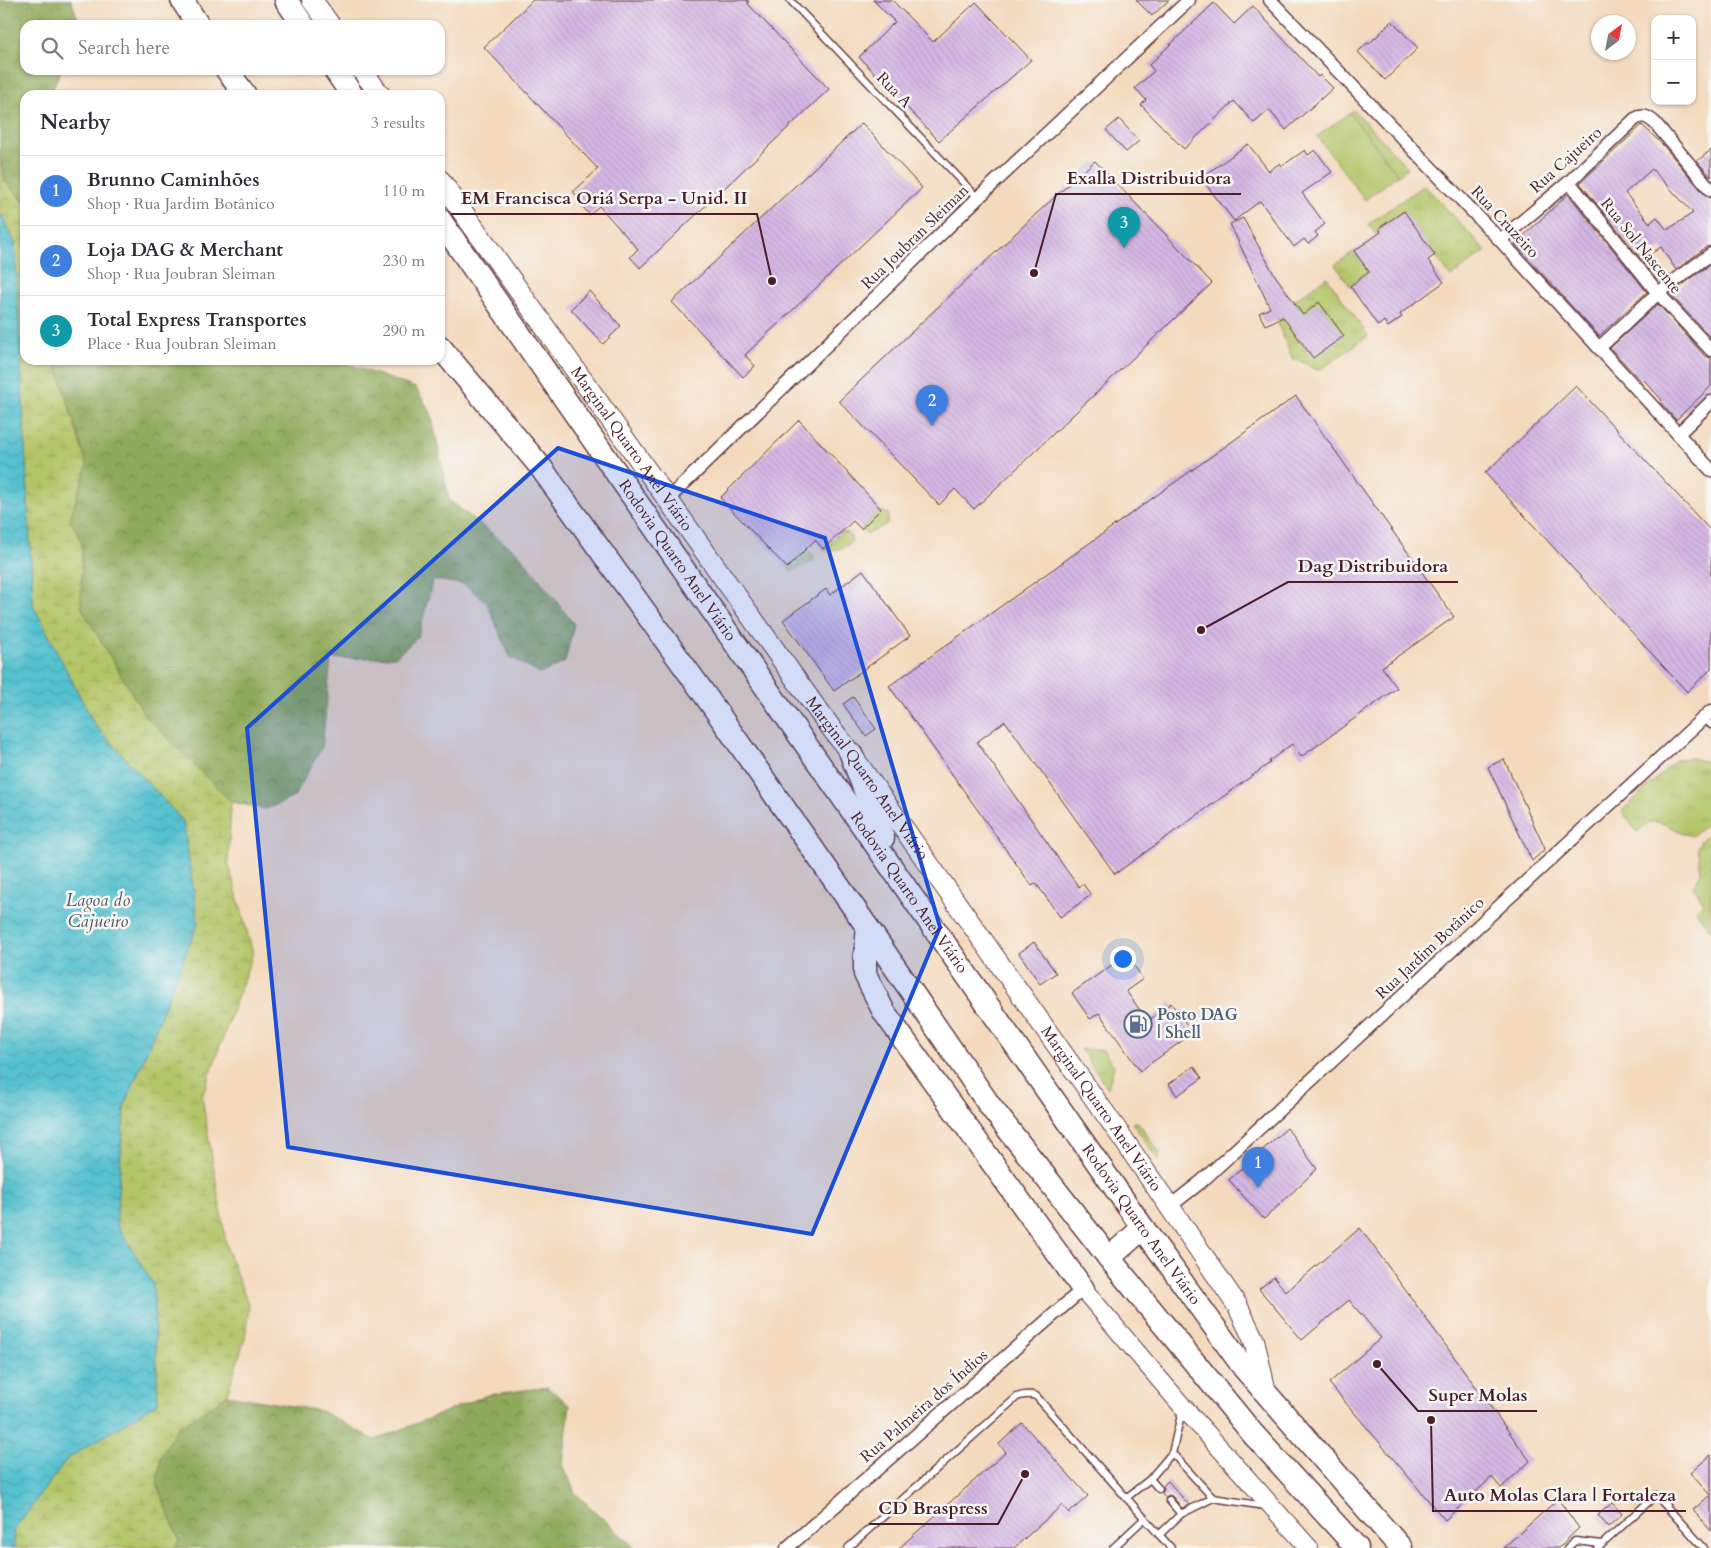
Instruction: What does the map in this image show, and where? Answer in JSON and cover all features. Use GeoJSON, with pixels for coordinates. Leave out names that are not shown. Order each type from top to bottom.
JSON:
{"type":"FeatureCollection","features":[{"type":"Feature","properties":{"kind":"highway"},"geometry":{"type":"LineString","coordinates":[[182,0],[195,20]]}},
{"type":"Feature","properties":{"kind":"highway"},"geometry":{"type":"LineString","coordinates":[[286,0],[300,20]]}},
{"type":"Feature","properties":{"kind":"highway"},"geometry":{"type":"LineString","coordinates":[[231,75],[241,90]]}},
{"type":"Feature","properties":{"kind":"highway","name":"Rodovia Quarto Anel Viário"},"geometry":{"type":"LineString","coordinates":[[445,227],[899,879],[1244,1368],[1401,1548]]}},
{"type":"Feature","properties":{"kind":"highway"},"geometry":{"type":"LineString","coordinates":[[445,353],[539,465],[699,687],[990,1106],[1109,1258],[1253,1434],[1357,1548]]}},
{"type":"Feature","properties":{"kind":"highway"},"geometry":{"type":"LineString","coordinates":[[851,754],[899,879]]}},
{"type":"Feature","properties":{"kind":"highway"},"geometry":{"type":"LineString","coordinates":[[868,928],[865,974],[884,1012],[1083,1289]]}},
{"type":"Feature","properties":{"kind":"highway"},"geometry":{"type":"LineString","coordinates":[[1109,1258],[1144,1228]]}},
{"type":"Feature","properties":{"kind":"main road"},"geometry":{"type":"LineString","coordinates":[[312,0],[326,20]]}},
{"type":"Feature","properties":{"kind":"main road"},"geometry":{"type":"LineString","coordinates":[[346,82],[367,90]]}},
{"type":"Feature","properties":{"kind":"main road","name":"Marginal Quarto Anel Viário"},"geometry":{"type":"LineString","coordinates":[[445,187],[667,500],[851,754],[1121,1136],[1237,1305],[1254,1340],[1266,1392]]}},
{"type":"Feature","properties":{"kind":"street","name":"Rua Joubran Sleiman"},"geometry":{"type":"LineString","coordinates":[[667,500],[978,198],[1189,0]]}},
{"type":"Feature","properties":{"kind":"street","name":"Rua Cruzeiro"},"geometry":{"type":"LineString","coordinates":[[1270,0],[1500,240],[1711,470]]}},
{"type":"Feature","properties":{"kind":"street","name":"Rua Cajueiro"},"geometry":{"type":"LineString","coordinates":[[1500,240],[1569,182],[1635,119],[1641,116],[1648,116],[1655,123],[1711,190]]}},
{"type":"Feature","properties":{"kind":"street","name":"Rua Sol Nascente"},"geometry":{"type":"LineString","coordinates":[[1569,182],[1658,293],[1711,350]]}},
{"type":"Feature","properties":{"kind":"street"},"geometry":{"type":"LineString","coordinates":[[1599,348],[1658,293],[1711,254]]}},
{"type":"Feature","properties":{"kind":"street"},"geometry":{"type":"LineString","coordinates":[[1678,434],[1711,402]]}},
{"type":"Feature","properties":{"kind":"street","name":"Rua Jardim Botânico"},"geometry":{"type":"LineString","coordinates":[[1169,1207],[1202,1181],[1709,718]]}},
{"type":"Feature","properties":{"kind":"street"},"geometry":{"type":"LineString","coordinates":[[1083,1289],[1183,1407],[1309,1548]]}},
{"type":"Feature","properties":{"kind":"street","name":"Rua Palmeira dos Índios"},"geometry":{"type":"LineString","coordinates":[[787,1548],[1083,1289]]}},
{"type":"Feature","properties":{"kind":"lane","name":"Rua A"},"geometry":{"type":"LineString","coordinates":[[790,0],[978,198]]}},
{"type":"Feature","properties":{"kind":"lane"},"geometry":{"type":"LineString","coordinates":[[848,1548],[1017,1397],[1024,1394],[1036,1396],[1171,1548]]}},
{"type":"Feature","properties":{"kind":"lane"},"geometry":{"type":"LineString","coordinates":[[1126,1498],[1150,1480],[1172,1452],[1183,1407]]}},
{"type":"Feature","properties":{"kind":"lane"},"geometry":{"type":"LineString","coordinates":[[1172,1452],[1213,1498]]}},
{"type":"Feature","properties":{"kind":"lane"},"geometry":{"type":"LineString","coordinates":[[1150,1480],[1159,1489]]}},
{"type":"Feature","properties":{"kind":"lane"},"geometry":{"type":"LineString","coordinates":[[1568,1548],[1576,1541],[1600,1546],[1656,1495],[1704,1548]]}},
{"type":"Feature","properties":{"kind":"lane"},"geometry":{"type":"LineString","coordinates":[[1160,1535],[1181,1514],[1213,1498],[1271,1506]]}},
{"type":"Feature","properties":{"kind":"lane"},"geometry":{"type":"LineString","coordinates":[[1168,1500],[1181,1514]]}},
{"type":"Feature","properties":{"kind":"lane"},"geometry":{"type":"LineString","coordinates":[[1113,1548],[1145,1518]]}},
{"type":"Feature","properties":{"kind":"highlighted area"},"geometry":{"type":"Polygon","coordinates":[[[558,448],[825,538],[940,927],[812,1234],[288,1147],[247,728],[558,448]]]}},
{"type":"Feature","properties":{"kind":"green space"},"geometry":{"type":"Polygon","coordinates":[[[0,0],[71,0],[78,20],[20,20],[20,75],[59,75],[52,90],[20,90],[20,198],[5,181],[0,157],[0,0]]]}},
{"type":"Feature","properties":{"kind":"green space"},"geometry":{"type":"Polygon","coordinates":[[[1354,110],[1408,168],[1398,175],[1350,113],[1354,110]]]}},
{"type":"Feature","properties":{"kind":"green space"},"geometry":{"type":"Polygon","coordinates":[[[1350,113],[1398,175],[1365,200],[1317,136],[1350,113]]]}},
{"type":"Feature","properties":{"kind":"green space"},"geometry":{"type":"Polygon","coordinates":[[[0,157],[5,181],[20,198],[20,344],[15,243],[0,212],[0,157]]]}},
{"type":"Feature","properties":{"kind":"green space"},"geometry":{"type":"Polygon","coordinates":[[[1424,185],[1486,251],[1451,277],[1403,211],[1379,229],[1408,268],[1391,257],[1368,224],[1424,185]]]}},
{"type":"Feature","properties":{"kind":"green space"},"geometry":{"type":"Polygon","coordinates":[[[1354,251],[1369,272],[1350,286],[1335,265],[1354,251]]]}},
{"type":"Feature","properties":{"kind":"green space"},"geometry":{"type":"Polygon","coordinates":[[[1327,277],[1368,336],[1320,370],[1293,360],[1274,315],[1327,277]]]}},
{"type":"Feature","properties":{"kind":"green space"},"geometry":{"type":"Polygon","coordinates":[[[21,365],[57,365],[87,466],[70,518],[82,544],[81,607],[145,716],[231,802],[228,862],[253,953],[202,1097],[227,1249],[249,1307],[245,1338],[227,1395],[176,1429],[161,1456],[157,1485],[179,1540],[174,1548],[15,1548],[13,1531],[66,1460],[158,1402],[153,1284],[116,1223],[124,1108],[198,923],[183,821],[94,724],[33,605],[21,365]]]}},
{"type":"Feature","properties":{"kind":"green space"},"geometry":{"type":"Polygon","coordinates":[[[57,365],[350,365],[416,388],[431,413],[449,500],[520,555],[574,624],[565,662],[540,674],[510,657],[486,601],[463,584],[433,580],[418,637],[395,657],[331,659],[322,747],[294,797],[266,809],[231,802],[145,716],[81,607],[82,544],[70,518],[87,466],[57,365]]]}},
{"type":"Feature","properties":{"kind":"green space"},"geometry":{"type":"Polygon","coordinates":[[[879,511],[887,513],[889,516],[887,524],[868,534],[861,529],[879,511]]]}},
{"type":"Feature","properties":{"kind":"green space"},"geometry":{"type":"Polygon","coordinates":[[[841,532],[846,532],[852,541],[839,549],[823,549],[841,532]]]}},
{"type":"Feature","properties":{"kind":"green space"},"geometry":{"type":"Polygon","coordinates":[[[809,552],[813,554],[814,561],[791,571],[787,568],[801,554],[809,552]]]}},
{"type":"Feature","properties":{"kind":"green space"},"geometry":{"type":"Polygon","coordinates":[[[1692,758],[1711,763],[1711,821],[1692,836],[1655,822],[1649,823],[1637,832],[1622,811],[1677,759],[1692,758]]]}},
{"type":"Feature","properties":{"kind":"green space"},"geometry":{"type":"Polygon","coordinates":[[[1711,833],[1711,931],[1695,910],[1704,903],[1693,887],[1701,873],[1697,848],[1701,840],[1711,833]]]}},
{"type":"Feature","properties":{"kind":"green space"},"geometry":{"type":"Polygon","coordinates":[[[1080,1049],[1103,1050],[1114,1066],[1108,1088],[1080,1049]]]}},
{"type":"Feature","properties":{"kind":"green space"},"geometry":{"type":"Polygon","coordinates":[[[1138,1122],[1160,1153],[1159,1161],[1132,1123],[1138,1122]]]}},
{"type":"Feature","properties":{"kind":"green space"},"geometry":{"type":"Polygon","coordinates":[[[547,1387],[570,1405],[563,1464],[575,1493],[635,1548],[174,1548],[179,1540],[157,1485],[161,1456],[176,1429],[227,1395],[321,1411],[375,1440],[487,1395],[547,1387]]]}},
{"type":"Feature","properties":{"kind":"water","name":"Lagoa do Cajueiro"},"geometry":{"type":"Polygon","coordinates":[[[0,212],[15,243],[33,605],[94,724],[183,821],[198,923],[124,1108],[116,1223],[153,1284],[158,1402],[66,1460],[13,1531],[15,1548],[0,1548],[0,212]]]}},
{"type":"Feature","properties":{"kind":"building"},"geometry":{"type":"Polygon","coordinates":[[[533,0],[748,0],[748,4],[829,89],[640,268],[630,257],[638,249],[599,206],[590,215],[580,204],[582,201],[573,192],[598,169],[484,47],[533,0]]]}},
{"type":"Feature","properties":{"kind":"building"},"geometry":{"type":"Polygon","coordinates":[[[873,0],[892,0],[933,42],[976,2],[1031,60],[939,141],[859,57],[895,22],[873,0]]]}},
{"type":"Feature","properties":{"kind":"building"},"geometry":{"type":"Polygon","coordinates":[[[1136,0],[1169,0],[1152,16],[1136,0]]]}},
{"type":"Feature","properties":{"kind":"building"},"geometry":{"type":"Polygon","coordinates":[[[1214,3],[1234,24],[1253,6],[1318,77],[1320,75],[1333,88],[1286,130],[1269,110],[1254,123],[1234,101],[1184,149],[1141,105],[1146,100],[1135,88],[1154,71],[1149,65],[1214,3]]]}},
{"type":"Feature","properties":{"kind":"building"},"geometry":{"type":"Polygon","coordinates":[[[1392,21],[1418,48],[1385,80],[1358,52],[1392,21]]]}},
{"type":"Feature","properties":{"kind":"building"},"geometry":{"type":"Polygon","coordinates":[[[1119,119],[1139,141],[1126,152],[1106,130],[1119,119]]]}},
{"type":"Feature","properties":{"kind":"building"},"geometry":{"type":"Polygon","coordinates":[[[862,123],[922,188],[745,355],[755,366],[743,377],[672,302],[862,123]]]}},
{"type":"Feature","properties":{"kind":"building"},"geometry":{"type":"Polygon","coordinates":[[[1642,125],[1662,144],[1705,195],[1711,198],[1711,246],[1706,247],[1676,270],[1661,247],[1642,260],[1580,183],[1642,125]],[[1652,169],[1625,193],[1650,223],[1657,217],[1667,230],[1693,213],[1652,169]]]}},
{"type":"Feature","properties":{"kind":"building"},"geometry":{"type":"Polygon","coordinates":[[[1248,144],[1269,171],[1280,163],[1282,166],[1305,150],[1308,155],[1315,150],[1332,172],[1302,193],[1325,224],[1315,232],[1318,236],[1308,244],[1304,239],[1294,247],[1260,201],[1234,221],[1201,178],[1248,144]]]}},
{"type":"Feature","properties":{"kind":"building"},"geometry":{"type":"Polygon","coordinates":[[[1711,150],[1711,177],[1697,161],[1711,150]]]}},
{"type":"Feature","properties":{"kind":"building"},"geometry":{"type":"Polygon","coordinates":[[[1095,161],[1212,283],[974,509],[955,489],[939,505],[839,401],[1037,213],[1095,161]]]}},
{"type":"Feature","properties":{"kind":"building"},"geometry":{"type":"Polygon","coordinates":[[[1568,194],[1647,292],[1599,336],[1515,244],[1568,194]]]}},
{"type":"Feature","properties":{"kind":"building"},"geometry":{"type":"Polygon","coordinates":[[[1404,211],[1435,255],[1428,260],[1444,282],[1400,314],[1402,317],[1388,327],[1384,321],[1378,326],[1350,286],[1369,272],[1354,251],[1381,232],[1379,228],[1404,211]]]}},
{"type":"Feature","properties":{"kind":"building"},"geometry":{"type":"Polygon","coordinates":[[[1243,218],[1274,274],[1303,315],[1319,302],[1344,336],[1313,358],[1283,317],[1265,325],[1259,313],[1270,308],[1230,224],[1243,218]]]}},
{"type":"Feature","properties":{"kind":"building"},"geometry":{"type":"Polygon","coordinates":[[[1711,264],[1711,338],[1670,294],[1711,264]]]}},
{"type":"Feature","properties":{"kind":"building"},"geometry":{"type":"Polygon","coordinates":[[[589,291],[621,326],[603,344],[571,309],[589,291]]]}},
{"type":"Feature","properties":{"kind":"building"},"geometry":{"type":"Polygon","coordinates":[[[1658,304],[1705,356],[1711,358],[1711,386],[1676,420],[1660,402],[1662,400],[1643,379],[1641,381],[1610,348],[1658,304]]]}},
{"type":"Feature","properties":{"kind":"building"},"geometry":{"type":"Polygon","coordinates":[[[1576,386],[1711,531],[1711,669],[1687,692],[1485,473],[1576,386]]]}},
{"type":"Feature","properties":{"kind":"building"},"geometry":{"type":"Polygon","coordinates":[[[1296,396],[1454,617],[1382,667],[1397,688],[1301,757],[1292,744],[1269,761],[1270,763],[1115,874],[1005,721],[977,742],[1079,887],[1083,884],[1091,895],[1060,917],[1036,883],[1032,886],[889,686],[1296,396]]]}},
{"type":"Feature","properties":{"kind":"building"},"geometry":{"type":"Polygon","coordinates":[[[799,420],[881,509],[861,529],[853,521],[823,549],[815,540],[787,568],[720,498],[799,420]]]}},
{"type":"Feature","properties":{"kind":"building"},"geometry":{"type":"Polygon","coordinates":[[[863,570],[910,636],[834,691],[783,620],[826,589],[830,595],[863,570]]]}},
{"type":"Feature","properties":{"kind":"building"},"geometry":{"type":"Polygon","coordinates":[[[853,697],[876,729],[866,736],[843,704],[853,697]]]}},
{"type":"Feature","properties":{"kind":"building"},"geometry":{"type":"Polygon","coordinates":[[[1504,759],[1545,849],[1532,861],[1488,767],[1504,759]]]}},
{"type":"Feature","properties":{"kind":"building"},"geometry":{"type":"Polygon","coordinates":[[[1034,942],[1056,973],[1040,984],[1019,953],[1034,942]]]}},
{"type":"Feature","properties":{"kind":"building"},"geometry":{"type":"Polygon","coordinates":[[[1131,961],[1143,979],[1126,991],[1148,1021],[1171,1003],[1193,1033],[1140,1071],[1099,1013],[1090,1019],[1072,993],[1116,962],[1122,969],[1131,961]]]}},
{"type":"Feature","properties":{"kind":"building"},"geometry":{"type":"Polygon","coordinates":[[[1194,1066],[1202,1078],[1177,1096],[1169,1084],[1194,1066]]]}},
{"type":"Feature","properties":{"kind":"building"},"geometry":{"type":"Polygon","coordinates":[[[1287,1128],[1317,1169],[1264,1219],[1229,1180],[1287,1128]]]}},
{"type":"Feature","properties":{"kind":"building"},"geometry":{"type":"Polygon","coordinates":[[[1360,1228],[1530,1461],[1501,1488],[1492,1477],[1445,1520],[1329,1383],[1381,1338],[1349,1300],[1302,1340],[1259,1289],[1274,1277],[1286,1292],[1360,1228]]]}},
{"type":"Feature","properties":{"kind":"building"},"geometry":{"type":"Polygon","coordinates":[[[1022,1423],[1088,1496],[1069,1513],[1062,1505],[1014,1548],[899,1548],[1006,1452],[999,1444],[1022,1423]]]}},
{"type":"Feature","properties":{"kind":"building"},"geometry":{"type":"Polygon","coordinates":[[[1711,1455],[1711,1531],[1693,1510],[1710,1495],[1690,1473],[1711,1455]]]}},
{"type":"Feature","properties":{"kind":"building"},"geometry":{"type":"Polygon","coordinates":[[[1168,1481],[1189,1505],[1182,1508],[1172,1496],[1165,1497],[1162,1493],[1164,1490],[1163,1486],[1168,1481]]]}},
{"type":"Feature","properties":{"kind":"building"},"geometry":{"type":"Polygon","coordinates":[[[1558,1499],[1579,1528],[1558,1548],[1503,1548],[1558,1499]]]}},
{"type":"Feature","properties":{"kind":"building"},"geometry":{"type":"Polygon","coordinates":[[[1612,1503],[1622,1514],[1608,1527],[1598,1515],[1612,1503]]]}},
{"type":"Feature","properties":{"kind":"place","name":"Total Express Transportes"},"geometry":{"type":"Point","coordinates":[1124,248]}},
{"type":"Feature","properties":{"kind":"place","name":"Exalla Distribuidora"},"geometry":{"type":"Point","coordinates":[1034,273]}},
{"type":"Feature","properties":{"kind":"place","name":"EM Francisca Oriá Serpa - Unid. II"},"geometry":{"type":"Point","coordinates":[772,281]}},
{"type":"Feature","properties":{"kind":"place","name":"Loja DAG & Merchant"},"geometry":{"type":"Point","coordinates":[932,426]}},
{"type":"Feature","properties":{"kind":"place","name":"Dag Distribuidora"},"geometry":{"type":"Point","coordinates":[1201,630]}},
{"type":"Feature","properties":{"kind":"place","name":"Posto DAG | Shell"},"geometry":{"type":"Point","coordinates":[1138,1024]}},
{"type":"Feature","properties":{"kind":"place","name":"Brunno Caminhões"},"geometry":{"type":"Point","coordinates":[1258,1188]}},
{"type":"Feature","properties":{"kind":"place","name":"Super Molas"},"geometry":{"type":"Point","coordinates":[1377,1364]}},
{"type":"Feature","properties":{"kind":"place","name":"Auto Molas Clara | Fortaleza"},"geometry":{"type":"Point","coordinates":[1431,1420]}},
{"type":"Feature","properties":{"kind":"place","name":"CD Braspress"},"geometry":{"type":"Point","coordinates":[1025,1474]}}]}
